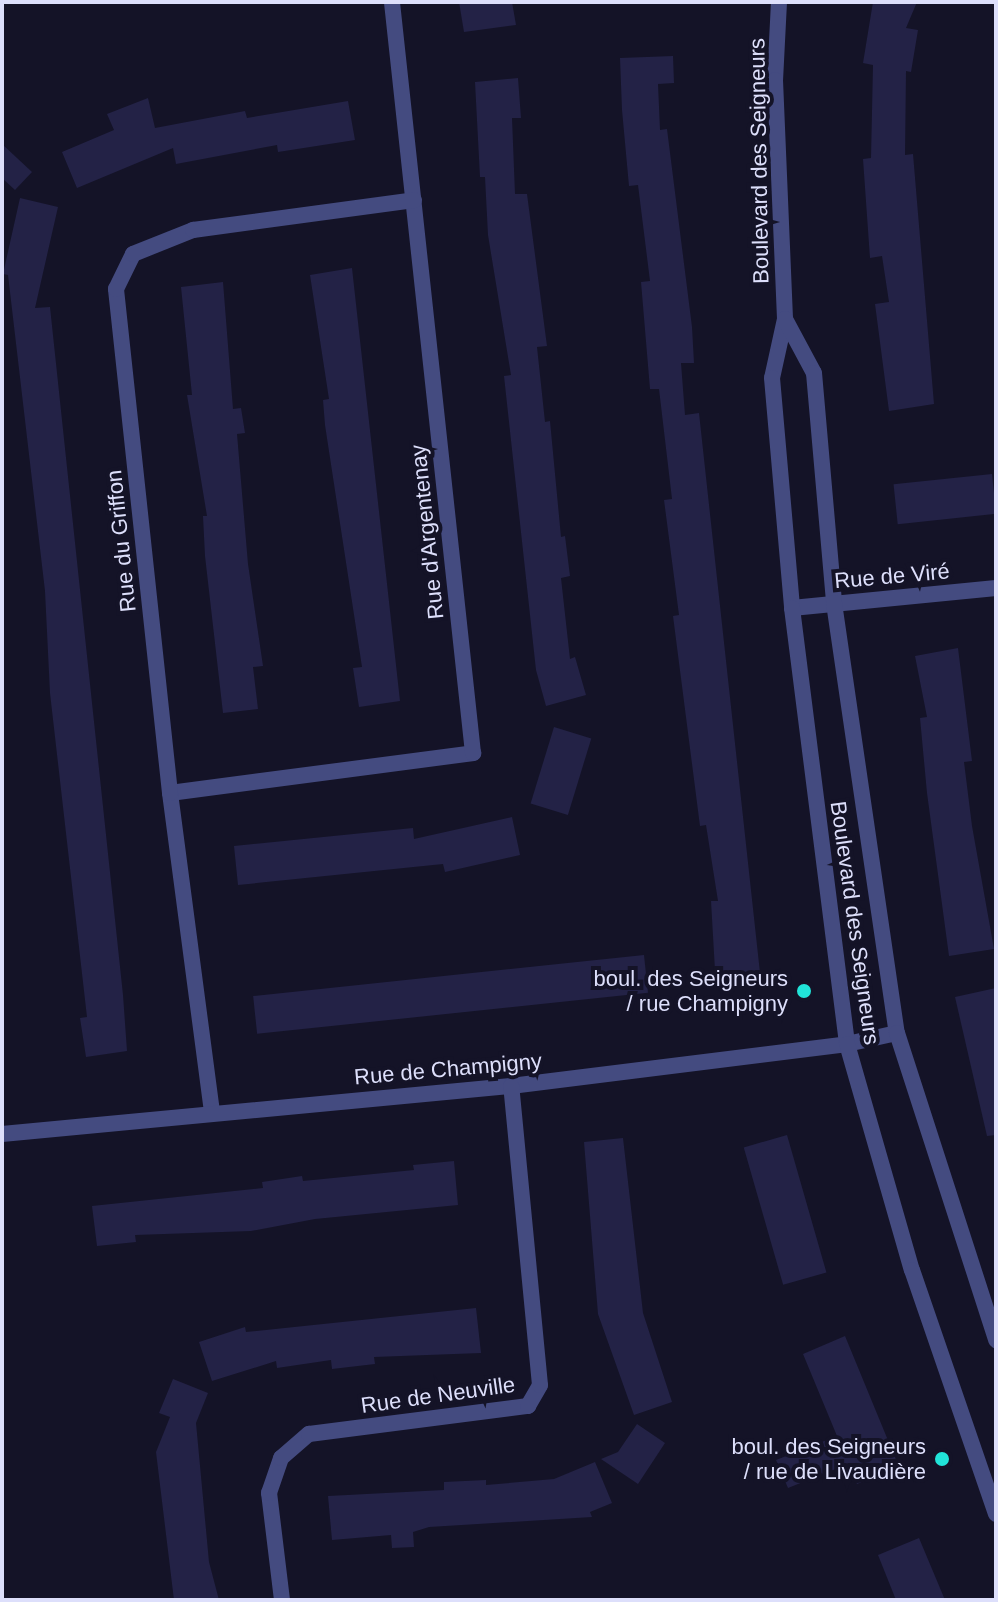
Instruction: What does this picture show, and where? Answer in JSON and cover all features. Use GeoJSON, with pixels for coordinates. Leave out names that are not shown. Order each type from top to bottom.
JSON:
{"type":"FeatureCollection","features":[{"type":"Feature","properties":{"kind":"street","name":"Rue d'Argentenay"},"geometry":{"type":"LineString","coordinates":[[170,793],[473,753],[392,2]]}},
{"type":"Feature","properties":{"kind":"street","name":"Boulevard des Seigneurs"},"geometry":{"type":"LineString","coordinates":[[779,2],[775,80],[785,319],[772,378],[792,608],[847,1044],[912,1270],[996,1514]]}},
{"type":"Feature","properties":{"kind":"street","name":"Rue du Griffon"},"geometry":{"type":"LineString","coordinates":[[212,1112],[170,793],[116,289],[133,254],[193,230],[414,200]]}},
{"type":"Feature","properties":{"kind":"street","name":"Boulevard des Seigneurs"},"geometry":{"type":"LineString","coordinates":[[785,319],[814,373],[834,603],[897,1033],[996,1340]]}},
{"type":"Feature","properties":{"kind":"street","name":"Rue de Viré"},"geometry":{"type":"LineString","coordinates":[[792,608],[996,588]]}},
{"type":"Feature","properties":{"kind":"street","name":"Rue de Champigny"},"geometry":{"type":"LineString","coordinates":[[2,1134],[511,1086],[847,1044],[897,1033]]}},
{"type":"Feature","properties":{"kind":"street","name":"Rue de Neuville"},"geometry":{"type":"LineString","coordinates":[[282,1600],[269,1493],[281,1458],[309,1434],[528,1406],[540,1385],[511,1086]]}},
{"type":"Feature","properties":{"kind":"building"},"geometry":{"type":"Polygon","coordinates":[[[459,2],[512,2],[516,25],[464,32],[459,2]]]}},
{"type":"Feature","properties":{"kind":"building"},"geometry":{"type":"Polygon","coordinates":[[[873,2],[917,2],[906,28],[918,30],[911,72],[906,71],[905,155],[913,154],[934,404],[889,411],[875,304],[889,302],[882,256],[870,258],[863,159],[871,158],[873,65],[863,63],[873,2]]]}},
{"type":"Feature","properties":{"kind":"building"},"geometry":{"type":"Polygon","coordinates":[[[673,56],[674,83],[658,84],[660,130],[667,129],[692,327],[694,363],[681,363],[685,415],[699,413],[761,982],[716,988],[711,901],[718,901],[706,825],[700,826],[673,616],[679,615],[664,500],[672,499],[659,389],[650,389],[641,282],[650,281],[638,185],[629,186],[622,110],[620,58],[673,56]]]}},
{"type":"Feature","properties":{"kind":"building"},"geometry":{"type":"Polygon","coordinates":[[[518,78],[521,118],[512,118],[515,194],[527,194],[547,346],[537,347],[545,422],[550,421],[561,537],[565,536],[570,576],[561,578],[570,659],[575,657],[586,695],[546,706],[536,670],[504,376],[511,375],[488,235],[485,177],[480,177],[475,82],[518,78]]]}},
{"type":"Feature","properties":{"kind":"building"},"geometry":{"type":"Polygon","coordinates":[[[148,98],[155,128],[245,111],[247,118],[348,101],[355,140],[278,152],[277,145],[176,164],[173,148],[77,188],[62,152],[114,130],[107,114],[148,98]]]}},
{"type":"Feature","properties":{"kind":"building"},"geometry":{"type":"Polygon","coordinates":[[[2,144],[32,172],[15,190],[2,178],[2,144]]]}},
{"type":"Feature","properties":{"kind":"building"},"geometry":{"type":"Polygon","coordinates":[[[20,198],[58,207],[35,308],[50,307],[123,995],[127,1051],[86,1057],[80,1018],[87,1017],[50,693],[45,591],[8,275],[3,274],[20,198]]]}},
{"type":"Feature","properties":{"kind":"building"},"geometry":{"type":"Polygon","coordinates":[[[352,268],[400,701],[359,707],[353,668],[362,667],[325,425],[323,400],[329,399],[310,275],[352,268]]]}},
{"type":"Feature","properties":{"kind":"building"},"geometry":{"type":"Polygon","coordinates":[[[223,282],[233,409],[241,408],[245,433],[237,434],[248,564],[263,666],[253,667],[258,709],[223,713],[205,556],[203,516],[207,516],[187,395],[192,395],[181,287],[223,282]]]}},
{"type":"Feature","properties":{"kind":"building"},"geometry":{"type":"Polygon","coordinates":[[[992,474],[996,514],[898,524],[894,484],[992,474]]]}},
{"type":"Feature","properties":{"kind":"building"},"geometry":{"type":"Polygon","coordinates":[[[958,648],[972,761],[964,762],[994,949],[949,956],[920,718],[927,717],[915,656],[958,648]]]}},
{"type":"Feature","properties":{"kind":"building"},"geometry":{"type":"Polygon","coordinates":[[[554,727],[591,738],[568,815],[531,804],[554,727]]]}},
{"type":"Feature","properties":{"kind":"building"},"geometry":{"type":"Polygon","coordinates":[[[512,817],[520,855],[445,872],[443,864],[238,885],[234,846],[413,828],[414,839],[512,817]]]}},
{"type":"Feature","properties":{"kind":"building"},"geometry":{"type":"Polygon","coordinates":[[[644,955],[648,993],[257,1034],[253,996],[644,955]]]}},
{"type":"Feature","properties":{"kind":"building"},"geometry":{"type":"Polygon","coordinates":[[[996,988],[996,1135],[987,1136],[955,997],[996,988]]]}},
{"type":"Feature","properties":{"kind":"building"},"geometry":{"type":"Polygon","coordinates":[[[787,1135],[826,1272],[783,1285],[744,1147],[787,1135]]]}},
{"type":"Feature","properties":{"kind":"building"},"geometry":{"type":"Polygon","coordinates":[[[623,1138],[643,1313],[672,1402],[634,1415],[598,1314],[584,1142],[623,1138]]]}},
{"type":"Feature","properties":{"kind":"building"},"geometry":{"type":"Polygon","coordinates":[[[454,1161],[458,1205],[315,1219],[251,1231],[135,1235],[136,1242],[97,1246],[92,1206],[263,1188],[262,1182],[302,1176],[303,1181],[414,1170],[413,1165],[454,1161]]]}},
{"type":"Feature","properties":{"kind":"building"},"geometry":{"type":"Polygon","coordinates":[[[476,1308],[481,1353],[374,1357],[375,1364],[332,1369],[331,1360],[277,1368],[276,1361],[212,1381],[199,1342],[245,1327],[246,1332],[476,1308]]]}},
{"type":"Feature","properties":{"kind":"building"},"geometry":{"type":"Polygon","coordinates":[[[845,1336],[899,1467],[857,1484],[848,1464],[788,1488],[776,1460],[837,1436],[803,1354],[845,1336]]]}},
{"type":"Feature","properties":{"kind":"building"},"geometry":{"type":"Polygon","coordinates":[[[173,1379],[208,1393],[196,1423],[209,1562],[219,1600],[174,1600],[156,1452],[170,1417],[159,1413],[173,1379]]]}},
{"type":"Feature","properties":{"kind":"building"},"geometry":{"type":"Polygon","coordinates":[[[637,1424],[665,1443],[638,1484],[601,1459],[618,1452],[637,1424]]]}},
{"type":"Feature","properties":{"kind":"building"},"geometry":{"type":"Polygon","coordinates":[[[595,1462],[612,1503],[590,1512],[592,1517],[429,1527],[413,1532],[414,1547],[392,1548],[391,1535],[332,1540],[328,1496],[444,1490],[444,1482],[486,1480],[486,1485],[554,1479],[595,1462]]]}},
{"type":"Feature","properties":{"kind":"building"},"geometry":{"type":"Polygon","coordinates":[[[919,1538],[945,1600],[896,1600],[878,1555],[919,1538]]]}},
{"type":"Feature","properties":{"kind":"place","name":"boul. des Seigneurs / rue Champigny"},"geometry":{"type":"Point","coordinates":[804,991]}},
{"type":"Feature","properties":{"kind":"place","name":"boul. des Seigneurs / rue de Livaudière"},"geometry":{"type":"Point","coordinates":[942,1459]}}]}
